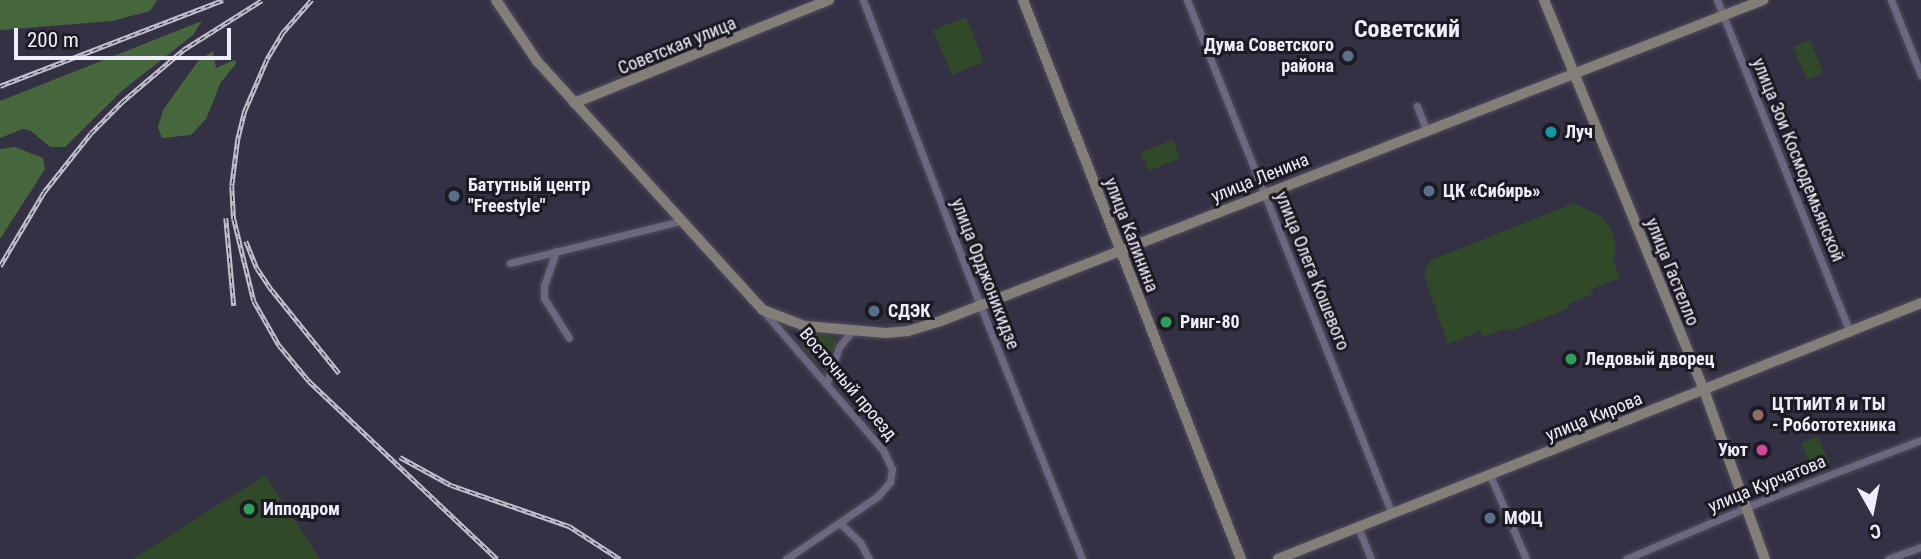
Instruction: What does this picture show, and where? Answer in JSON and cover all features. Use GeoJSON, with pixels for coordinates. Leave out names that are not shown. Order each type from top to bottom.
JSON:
{"type":"FeatureCollection","features":[{"type":"Feature","properties":{"kind":"main road"},"geometry":{"type":"LineString","coordinates":[[496,0],[518,35],[574,103],[763,310]]}},
{"type":"Feature","properties":{"kind":"main road","name":"Советская улица"},"geometry":{"type":"LineString","coordinates":[[574,103],[830,0]]}},
{"type":"Feature","properties":{"kind":"main road","name":"улица Калинина"},"geometry":{"type":"LineString","coordinates":[[1023,0],[1241,559]]}},
{"type":"Feature","properties":{"kind":"main road","name":"улица Гастелло"},"geometry":{"type":"LineString","coordinates":[[1544,0],[1704,390],[1765,559]]}},
{"type":"Feature","properties":{"kind":"main road","name":"улица Ленина"},"geometry":{"type":"LineString","coordinates":[[763,310],[792,323],[851,332],[908,331],[980,306],[1426,129],[1763,0]]}},
{"type":"Feature","properties":{"kind":"main road","name":"улица Кирова"},"geometry":{"type":"LineString","coordinates":[[1278,559],[1921,303]]}},
{"type":"Feature","properties":{"kind":"street","name":"улица Орджоникидзе"},"geometry":{"type":"LineString","coordinates":[[863,0],[980,306],[1082,559]]}},
{"type":"Feature","properties":{"kind":"street","name":"улица Олега Кошевого"},"geometry":{"type":"LineString","coordinates":[[1187,0],[1392,514]]}},
{"type":"Feature","properties":{"kind":"street","name":"улица Зои Космодемьянской"},"geometry":{"type":"LineString","coordinates":[[1717,0],[1850,332]]}},
{"type":"Feature","properties":{"kind":"street"},"geometry":{"type":"LineString","coordinates":[[1891,0],[1921,75]]}},
{"type":"Feature","properties":{"kind":"street"},"geometry":{"type":"LineString","coordinates":[[1418,106],[1426,129]]}},
{"type":"Feature","properties":{"kind":"street"},"geometry":{"type":"LineString","coordinates":[[510,263],[681,221]]}},
{"type":"Feature","properties":{"kind":"street"},"geometry":{"type":"LineString","coordinates":[[556,251],[544,285],[544,298],[569,338]]}},
{"type":"Feature","properties":{"kind":"street","name":"Восточный проезд"},"geometry":{"type":"LineString","coordinates":[[763,310],[884,450],[892,469],[886,489],[786,559]]}},
{"type":"Feature","properties":{"kind":"street"},"geometry":{"type":"LineString","coordinates":[[827,382],[839,347],[851,332]]}},
{"type":"Feature","properties":{"kind":"street","name":"улица Курчатова"},"geometry":{"type":"LineString","coordinates":[[1626,559],[1921,440]]}},
{"type":"Feature","properties":{"kind":"street"},"geometry":{"type":"LineString","coordinates":[[1490,475],[1526,559]]}},
{"type":"Feature","properties":{"kind":"street"},"geometry":{"type":"LineString","coordinates":[[840,523],[860,542],[869,559]]}},
{"type":"Feature","properties":{"kind":"street"},"geometry":{"type":"LineString","coordinates":[[1358,527],[1371,559]]}},
{"type":"Feature","properties":{"kind":"street"},"geometry":{"type":"LineString","coordinates":[[1888,559],[1921,547]]}},
{"type":"Feature","properties":{"kind":"green space"},"geometry":{"type":"Polygon","coordinates":[[[0,0],[156,2],[150,11],[112,21],[0,30],[0,0]]]}},
{"type":"Feature","properties":{"kind":"green space"},"geometry":{"type":"Polygon","coordinates":[[[966,17],[984,62],[952,75],[933,30],[966,17]]]}},
{"type":"Feature","properties":{"kind":"green space"},"geometry":{"type":"Polygon","coordinates":[[[202,21],[193,35],[123,90],[65,147],[50,147],[31,131],[23,129],[0,138],[0,101],[202,21]]]}},
{"type":"Feature","properties":{"kind":"green space"},"geometry":{"type":"Polygon","coordinates":[[[1810,40],[1823,73],[1807,80],[1793,47],[1810,40]]]}},
{"type":"Feature","properties":{"kind":"green space"},"geometry":{"type":"Polygon","coordinates":[[[213,51],[216,68],[235,60],[236,64],[221,82],[206,119],[191,135],[162,138],[158,127],[163,110],[198,61],[213,51]]]}},
{"type":"Feature","properties":{"kind":"green space"},"geometry":{"type":"Polygon","coordinates":[[[1173,140],[1180,158],[1148,171],[1141,152],[1173,140]]]}},
{"type":"Feature","properties":{"kind":"green space"},"geometry":{"type":"Polygon","coordinates":[[[15,147],[43,158],[45,169],[0,239],[0,149],[15,147]]]}},
{"type":"Feature","properties":{"kind":"green space"},"geometry":{"type":"Polygon","coordinates":[[[1574,203],[1602,217],[1611,229],[1616,247],[1613,261],[1620,278],[1591,289],[1593,294],[1568,304],[1570,308],[1510,331],[1508,328],[1483,337],[1480,331],[1448,344],[1425,279],[1425,270],[1431,260],[1574,203]]]}},
{"type":"Feature","properties":{"kind":"green space"},"geometry":{"type":"Polygon","coordinates":[[[807,333],[830,336],[837,341],[826,364],[818,364],[800,343],[800,337],[807,333]]]}},
{"type":"Feature","properties":{"kind":"green space"},"geometry":{"type":"Polygon","coordinates":[[[1818,436],[1830,465],[1814,472],[1801,443],[1818,436]]]}},
{"type":"Feature","properties":{"kind":"green space","name":"Ипподром"},"geometry":{"type":"Polygon","coordinates":[[[265,475],[320,559],[133,559],[265,475]]]}},
{"type":"Feature","properties":{"kind":"railway"},"geometry":{"type":"LineString","coordinates":[[0,86],[223,0]]}},
{"type":"Feature","properties":{"kind":"railway"},"geometry":{"type":"LineString","coordinates":[[0,266],[44,192],[91,133],[122,102],[183,50],[262,0]]}},
{"type":"Feature","properties":{"kind":"railway"},"geometry":{"type":"LineString","coordinates":[[312,0],[283,33],[267,60],[245,111],[238,139],[232,186],[234,219],[254,301],[279,345],[309,381],[497,559]]}},
{"type":"Feature","properties":{"kind":"railway"},"geometry":{"type":"LineString","coordinates":[[226,218],[234,306]]}},
{"type":"Feature","properties":{"kind":"railway"},"geometry":{"type":"LineString","coordinates":[[246,241],[257,268],[272,290],[339,373]]}},
{"type":"Feature","properties":{"kind":"railway"},"geometry":{"type":"LineString","coordinates":[[400,457],[451,485],[569,526],[620,559]]}},
{"type":"Feature","properties":{"kind":"place","name":"Дума Советского района"},"geometry":{"type":"Point","coordinates":[1348,56]}},
{"type":"Feature","properties":{"kind":"place","name":"Луч"},"geometry":{"type":"Point","coordinates":[1551,132]}},
{"type":"Feature","properties":{"kind":"place","name":"ЦК «Сибирь»"},"geometry":{"type":"Point","coordinates":[1429,191]}},
{"type":"Feature","properties":{"kind":"place","name":"Батутный центр \"Freestyle\""},"geometry":{"type":"Point","coordinates":[454,196]}},
{"type":"Feature","properties":{"kind":"place","name":"СДЭК"},"geometry":{"type":"Point","coordinates":[874,311]}},
{"type":"Feature","properties":{"kind":"place","name":"Ринг-80"},"geometry":{"type":"Point","coordinates":[1166,322]}},
{"type":"Feature","properties":{"kind":"place","name":"Ледовый дворец"},"geometry":{"type":"Point","coordinates":[1571,359]}},
{"type":"Feature","properties":{"kind":"place","name":"ЦТТиИТ Я и ТЫ - Робототехника"},"geometry":{"type":"Point","coordinates":[1758,415]}},
{"type":"Feature","properties":{"kind":"place","name":"Уют"},"geometry":{"type":"Point","coordinates":[1762,450]}},
{"type":"Feature","properties":{"kind":"place","name":"Ипподром"},"geometry":{"type":"Point","coordinates":[249,509]}},
{"type":"Feature","properties":{"kind":"place","name":"МФЦ"},"geometry":{"type":"Point","coordinates":[1490,518]}},
{"type":"Feature","properties":{"kind":"district","name":"Советский"},"geometry":{"type":"Point","coordinates":[1407,30]}}]}
